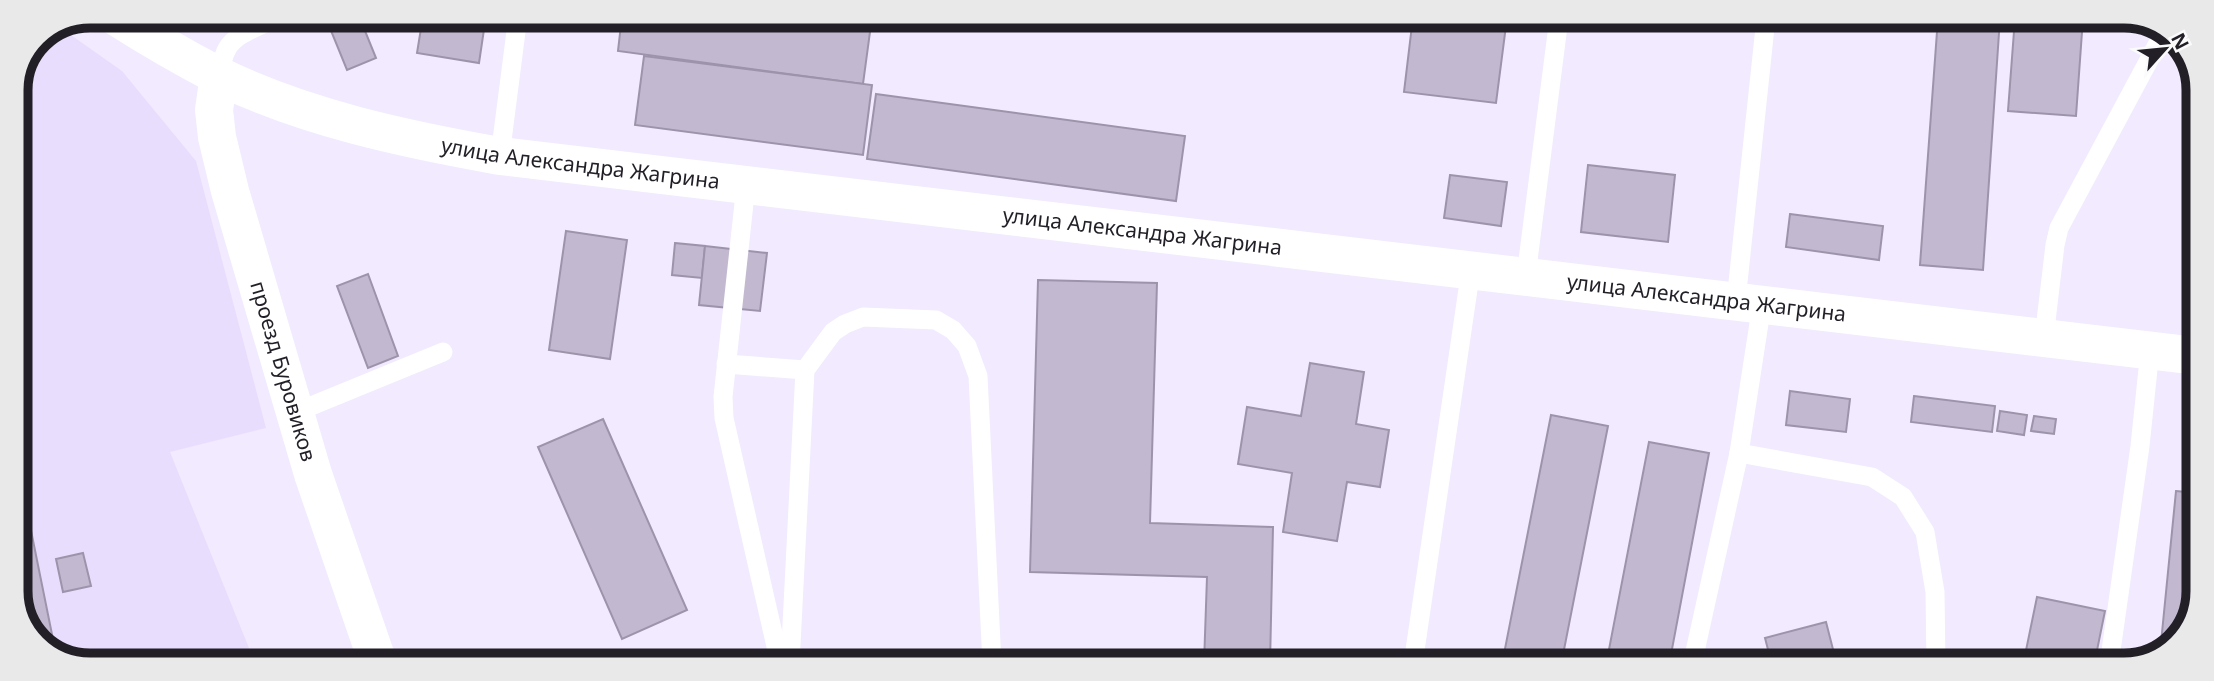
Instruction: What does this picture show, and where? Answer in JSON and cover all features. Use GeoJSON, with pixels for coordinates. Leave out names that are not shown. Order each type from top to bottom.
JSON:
{"type":"FeatureCollection","features":[{"type":"Feature","properties":{"kind":"street","name":"улица Александра Жагрина"},"geometry":{"type":"LineString","coordinates":[[133,28],[219,75],[283,101],[350,124],[415,141],[500,156],[2186,355]]}},
{"type":"Feature","properties":{"kind":"street","name":"проезд Буровиков"},"geometry":{"type":"LineString","coordinates":[[219,75],[214,110],[217,138],[230,191],[294,413],[341,561],[374,653]]}},
{"type":"Feature","properties":{"kind":"lane"},"geometry":{"type":"LineString","coordinates":[[219,75],[226,50],[255,28]]}},
{"type":"Feature","properties":{"kind":"lane"},"geometry":{"type":"LineString","coordinates":[[500,156],[516,28]]}},
{"type":"Feature","properties":{"kind":"lane"},"geometry":{"type":"LineString","coordinates":[[1525,276],[1558,28]]}},
{"type":"Feature","properties":{"kind":"lane"},"geometry":{"type":"LineString","coordinates":[[1695,653],[1739,453],[1765,28]]}},
{"type":"Feature","properties":{"kind":"lane"},"geometry":{"type":"LineString","coordinates":[[2044,338],[2054,245],[2059,228],[2160,40]]}},
{"type":"Feature","properties":{"kind":"lane"},"geometry":{"type":"LineString","coordinates":[[746,185],[726,364],[724,418],[778,653]]}},
{"type":"Feature","properties":{"kind":"lane"},"geometry":{"type":"LineString","coordinates":[[1415,653],[1471,269]]}},
{"type":"Feature","properties":{"kind":"lane"},"geometry":{"type":"LineString","coordinates":[[791,653],[805,370],[833,332],[863,317],[936,320],[953,330],[967,346],[978,376],[991,653]]}},
{"type":"Feature","properties":{"kind":"lane"},"geometry":{"type":"LineString","coordinates":[[2111,653],[2140,446],[2150,350]]}},
{"type":"Feature","properties":{"kind":"lane"},"geometry":{"type":"LineString","coordinates":[[294,413],[443,352]]}},
{"type":"Feature","properties":{"kind":"lane"},"geometry":{"type":"LineString","coordinates":[[726,364],[805,370]]}},
{"type":"Feature","properties":{"kind":"lane"},"geometry":{"type":"LineString","coordinates":[[1739,453],[1872,477],[1903,497],[1925,532],[1935,592],[1936,653]]}},
{"type":"Feature","properties":{"kind":"shaded area"},"geometry":{"type":"Polygon","coordinates":[[[68,33],[122,71],[196,161],[266,428],[170,452],[251,653],[90,653],[63,647],[39,625],[30,607],[28,595],[28,90],[29,78],[39,56],[46,46],[68,33]]]}},
{"type":"Feature","properties":{"kind":"building"},"geometry":{"type":"Polygon","coordinates":[[[330,28],[364,28],[376,58],[347,70],[330,28]]]}},
{"type":"Feature","properties":{"kind":"building"},"geometry":{"type":"Polygon","coordinates":[[[421,28],[484,28],[479,63],[417,53],[421,28]]]}},
{"type":"Feature","properties":{"kind":"building"},"geometry":{"type":"Polygon","coordinates":[[[621,28],[871,28],[863,84],[618,51],[621,28]]]}},
{"type":"Feature","properties":{"kind":"building"},"geometry":{"type":"Polygon","coordinates":[[[1412,28],[1506,28],[1496,103],[1404,92],[1412,28]]]}},
{"type":"Feature","properties":{"kind":"building"},"geometry":{"type":"Polygon","coordinates":[[[1937,28],[1999,28],[1983,270],[1920,265],[1937,28]]]}},
{"type":"Feature","properties":{"kind":"building"},"geometry":{"type":"Polygon","coordinates":[[[2014,28],[2082,28],[2076,116],[2008,111],[2014,28]]]}},
{"type":"Feature","properties":{"kind":"building"},"geometry":{"type":"Polygon","coordinates":[[[644,56],[872,85],[863,155],[635,125],[644,56]]]}},
{"type":"Feature","properties":{"kind":"building"},"geometry":{"type":"Polygon","coordinates":[[[876,94],[1185,136],[1176,201],[867,159],[876,94]]]}},
{"type":"Feature","properties":{"kind":"building"},"geometry":{"type":"Polygon","coordinates":[[[1588,165],[1675,175],[1668,242],[1581,232],[1588,165]]]}},
{"type":"Feature","properties":{"kind":"building"},"geometry":{"type":"Polygon","coordinates":[[[1450,175],[1507,182],[1501,226],[1444,218],[1450,175]]]}},
{"type":"Feature","properties":{"kind":"building"},"geometry":{"type":"Polygon","coordinates":[[[1790,214],[1883,226],[1879,260],[1786,247],[1790,214]]]}},
{"type":"Feature","properties":{"kind":"building"},"geometry":{"type":"Polygon","coordinates":[[[566,231],[627,240],[610,359],[549,350],[566,231]]]}},
{"type":"Feature","properties":{"kind":"building"},"geometry":{"type":"Polygon","coordinates":[[[675,243],[705,246],[702,278],[672,275],[675,243]]]}},
{"type":"Feature","properties":{"kind":"building"},"geometry":{"type":"Polygon","coordinates":[[[705,246],[767,253],[760,311],[699,305],[705,246]]]}},
{"type":"Feature","properties":{"kind":"building"},"geometry":{"type":"Polygon","coordinates":[[[368,274],[398,356],[368,368],[337,286],[368,274]]]}},
{"type":"Feature","properties":{"kind":"building"},"geometry":{"type":"Polygon","coordinates":[[[1038,280],[1157,283],[1150,523],[1273,527],[1270,653],[1204,653],[1207,577],[1030,572],[1038,280]]]}},
{"type":"Feature","properties":{"kind":"building"},"geometry":{"type":"Polygon","coordinates":[[[1310,363],[1364,372],[1356,424],[1389,430],[1380,487],[1347,482],[1337,541],[1283,532],[1292,473],[1238,464],[1247,407],[1301,416],[1310,363]]]}},
{"type":"Feature","properties":{"kind":"building"},"geometry":{"type":"Polygon","coordinates":[[[1790,391],[1850,399],[1846,432],[1786,425],[1790,391]]]}},
{"type":"Feature","properties":{"kind":"building"},"geometry":{"type":"Polygon","coordinates":[[[1914,396],[1995,406],[1992,432],[1911,422],[1914,396]]]}},
{"type":"Feature","properties":{"kind":"building"},"geometry":{"type":"Polygon","coordinates":[[[2000,411],[2027,415],[2024,435],[1997,431],[2000,411]]]}},
{"type":"Feature","properties":{"kind":"building"},"geometry":{"type":"Polygon","coordinates":[[[1551,415],[1608,426],[1563,653],[1504,653],[1551,415]]]}},
{"type":"Feature","properties":{"kind":"building"},"geometry":{"type":"Polygon","coordinates":[[[2034,416],[2056,419],[2054,434],[2031,431],[2034,416]]]}},
{"type":"Feature","properties":{"kind":"building"},"geometry":{"type":"Polygon","coordinates":[[[603,419],[687,610],[622,639],[538,447],[603,419]]]}},
{"type":"Feature","properties":{"kind":"building"},"geometry":{"type":"Polygon","coordinates":[[[1649,442],[1709,453],[1671,653],[1608,653],[1649,442]]]}},
{"type":"Feature","properties":{"kind":"building"},"geometry":{"type":"Polygon","coordinates":[[[2176,491],[2186,492],[2184,607],[2175,625],[2161,640],[2176,491]]]}},
{"type":"Feature","properties":{"kind":"building"},"geometry":{"type":"Polygon","coordinates":[[[28,517],[53,640],[39,625],[30,607],[28,517]]]}},
{"type":"Feature","properties":{"kind":"building"},"geometry":{"type":"Polygon","coordinates":[[[83,553],[91,586],[63,592],[56,559],[83,553]]]}},
{"type":"Feature","properties":{"kind":"building"},"geometry":{"type":"Polygon","coordinates":[[[2037,597],[2105,611],[2096,653],[2025,653],[2037,597]]]}},
{"type":"Feature","properties":{"kind":"building"},"geometry":{"type":"Polygon","coordinates":[[[1826,622],[1834,653],[1769,653],[1765,638],[1826,622]]]}}]}
